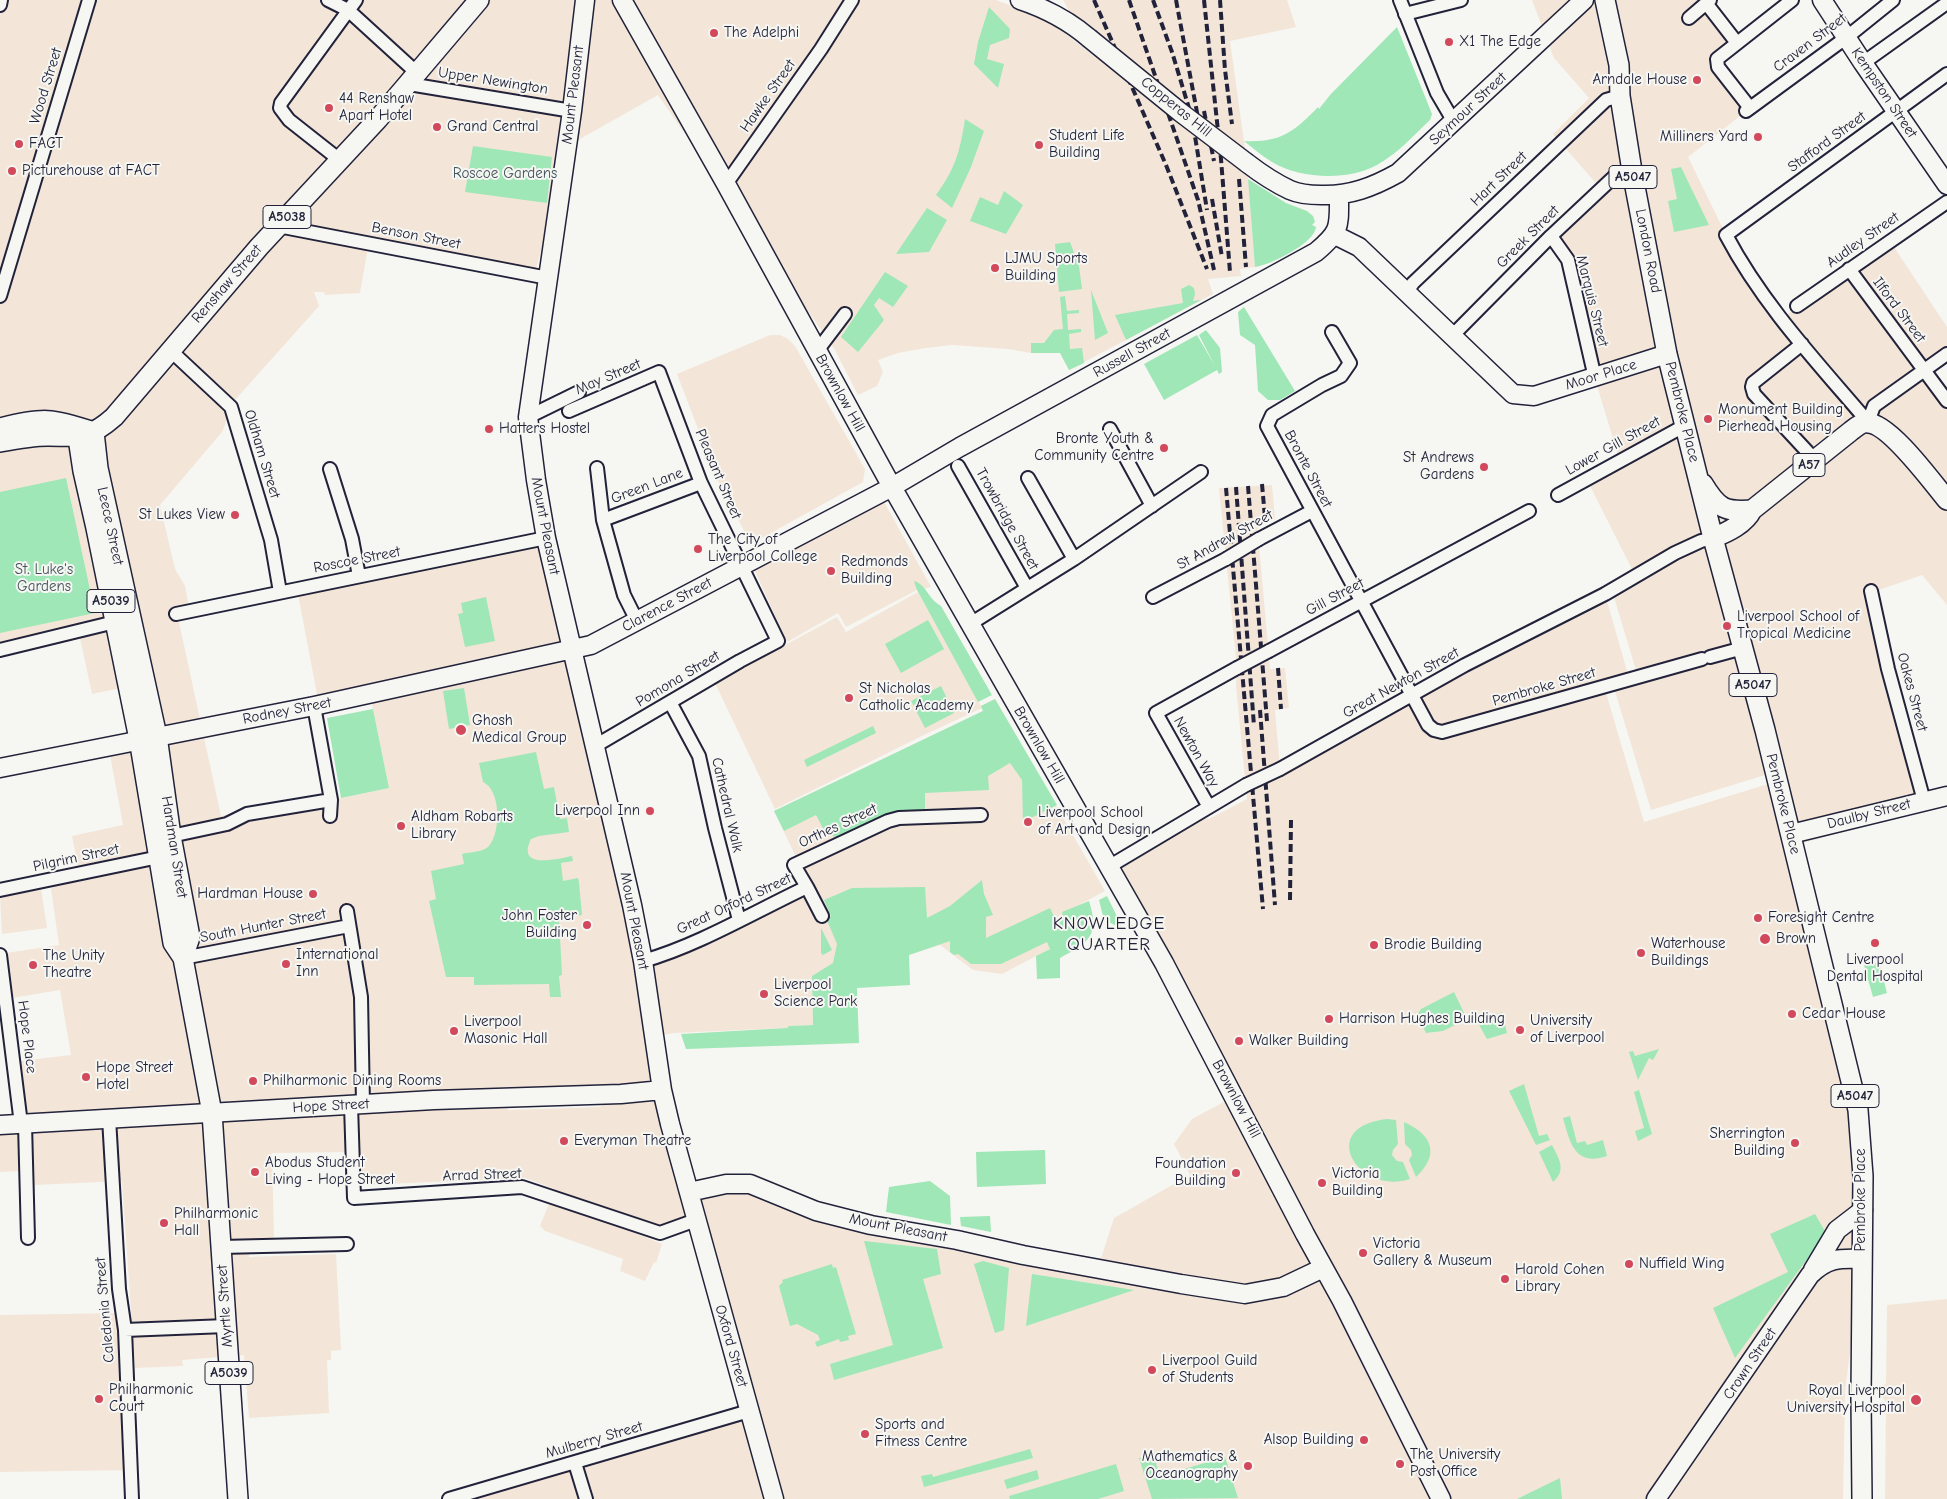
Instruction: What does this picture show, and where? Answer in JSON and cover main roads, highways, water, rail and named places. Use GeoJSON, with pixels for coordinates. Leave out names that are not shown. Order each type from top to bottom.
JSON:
{"type":"FeatureCollection","features":[{"type":"Feature","properties":{"kind":"main road","name":"Renshaw Street"},"geometry":{"type":"LineString","coordinates":[[86,435],[114,418],[170,350],[278,226],[341,161],[479,0]]}},
{"type":"Feature","properties":{"kind":"main road","name":"London Road"},"geometry":{"type":"LineString","coordinates":[[1605,0],[1619,65],[1620,96],[1632,171],[1667,354]]}},
{"type":"Feature","properties":{"kind":"main road","name":"Pembroke Place"},"geometry":{"type":"LineString","coordinates":[[1667,354],[1855,1094],[1861,1143],[1863,1210],[1862,1499]]}},
{"type":"Feature","properties":{"kind":"main road"},"geometry":{"type":"LineString","coordinates":[[0,442],[33,429],[48,420],[64,422],[86,435]]}},
{"type":"Feature","properties":{"kind":"main road","name":"A57"},"geometry":{"type":"LineString","coordinates":[[1714,538],[1732,529],[1749,516],[1752,510],[1850,431],[1858,425],[1868,422],[1884,429],[1895,438],[1947,500]]}},
{"type":"Feature","properties":{"kind":"main road"},"geometry":{"type":"LineString","coordinates":[[0,428],[33,429]]}},
{"type":"Feature","properties":{"kind":"main road","name":"Leece Street"},"geometry":{"type":"LineString","coordinates":[[86,435],[98,468],[124,622],[148,738]]}},
{"type":"Feature","properties":{"kind":"main road"},"geometry":{"type":"LineString","coordinates":[[1697,474],[1708,493],[1723,508],[1733,511],[1752,510]]}},
{"type":"Feature","properties":{"kind":"main road","name":"Hardman Street"},"geometry":{"type":"LineString","coordinates":[[148,738],[171,836],[190,937],[183,958]]}},
{"type":"Feature","properties":{"kind":"main road","name":"Hardman Street"},"geometry":{"type":"LineString","coordinates":[[148,738],[159,858],[173,943],[183,958],[212,1113]]}},
{"type":"Feature","properties":{"kind":"main road","name":"Myrtle Street"},"geometry":{"type":"LineString","coordinates":[[212,1113],[238,1499]]}},
{"type":"Feature","properties":{"kind":"railway"},"geometry":{"type":"LineString","coordinates":[[1094,0],[1166,165],[1207,269]]}},
{"type":"Feature","properties":{"kind":"railway"},"geometry":{"type":"LineString","coordinates":[[1129,0],[1198,200],[1214,270]]}},
{"type":"Feature","properties":{"kind":"railway"},"geometry":{"type":"LineString","coordinates":[[1153,0],[1172,52],[1192,118],[1207,210]]}},
{"type":"Feature","properties":{"kind":"railway"},"geometry":{"type":"LineString","coordinates":[[1176,0],[1199,123]]}},
{"type":"Feature","properties":{"kind":"railway"},"geometry":{"type":"LineString","coordinates":[[1204,0],[1221,159],[1230,272]]}},
{"type":"Feature","properties":{"kind":"railway"},"geometry":{"type":"LineString","coordinates":[[1220,0],[1225,70],[1232,124]]}},
{"type":"Feature","properties":{"kind":"railway"},"geometry":{"type":"LineString","coordinates":[[1204,111],[1214,161]]}},
{"type":"Feature","properties":{"kind":"railway"},"geometry":{"type":"LineString","coordinates":[[1239,179],[1246,267]]}},
{"type":"Feature","properties":{"kind":"railway"},"geometry":{"type":"LineString","coordinates":[[1212,199],[1222,257]]}},
{"type":"Feature","properties":{"kind":"railway"},"geometry":{"type":"LineString","coordinates":[[1262,484],[1265,518]]}},
{"type":"Feature","properties":{"kind":"railway"},"geometry":{"type":"LineString","coordinates":[[1248,486],[1267,721]]}},
{"type":"Feature","properties":{"kind":"railway"},"geometry":{"type":"LineString","coordinates":[[1236,487],[1254,726]]}},
{"type":"Feature","properties":{"kind":"railway"},"geometry":{"type":"LineString","coordinates":[[1226,488],[1263,909]]}},
{"type":"Feature","properties":{"kind":"railway"},"geometry":{"type":"LineString","coordinates":[[1278,668],[1281,709]]}},
{"type":"Feature","properties":{"kind":"railway"},"geometry":{"type":"LineString","coordinates":[[1260,710],[1275,905]]}},
{"type":"Feature","properties":{"kind":"railway"},"geometry":{"type":"LineString","coordinates":[[1290,900],[1291,820]]}},
{"type":"Feature","properties":{"kind":"place","name":"The Adelphi"},"geometry":{"type":"Point","coordinates":[714,33]}},
{"type":"Feature","properties":{"kind":"place","name":"X1 The Edge"},"geometry":{"type":"Point","coordinates":[1449,42]}},
{"type":"Feature","properties":{"kind":"place","name":"Arndale House"},"geometry":{"type":"Point","coordinates":[1697,80]}},
{"type":"Feature","properties":{"kind":"place","name":"44 Renshaw Apart Hotel"},"geometry":{"type":"Point","coordinates":[329,108]}},
{"type":"Feature","properties":{"kind":"place","name":"Grand Central"},"geometry":{"type":"Point","coordinates":[437,127]}},
{"type":"Feature","properties":{"kind":"place","name":"Milliners Yard"},"geometry":{"type":"Point","coordinates":[1758,137]}},
{"type":"Feature","properties":{"kind":"place","name":"FACT"},"geometry":{"type":"Point","coordinates":[19,144]}},
{"type":"Feature","properties":{"kind":"place","name":"Student Life Building"},"geometry":{"type":"Point","coordinates":[1039,145]}},
{"type":"Feature","properties":{"kind":"place","name":"Picturehouse at FACT"},"geometry":{"type":"Point","coordinates":[12,171]}},
{"type":"Feature","properties":{"kind":"place","name":"LJMU Sports Building"},"geometry":{"type":"Point","coordinates":[995,268]}},
{"type":"Feature","properties":{"kind":"place","name":"Monument Building Pierhead Housing"},"geometry":{"type":"Point","coordinates":[1708,419]}},
{"type":"Feature","properties":{"kind":"place","name":"Hatters Hostel"},"geometry":{"type":"Point","coordinates":[489,429]}},
{"type":"Feature","properties":{"kind":"place","name":"Bronte Youth & Community Centre"},"geometry":{"type":"Point","coordinates":[1164,448]}},
{"type":"Feature","properties":{"kind":"place","name":"St Andrews Gardens"},"geometry":{"type":"Point","coordinates":[1484,467]}},
{"type":"Feature","properties":{"kind":"place","name":"St Lukes View"},"geometry":{"type":"Point","coordinates":[235,515]}},
{"type":"Feature","properties":{"kind":"place","name":"The City of Liverpool College"},"geometry":{"type":"Point","coordinates":[698,549]}},
{"type":"Feature","properties":{"kind":"place","name":"Redmonds Building"},"geometry":{"type":"Point","coordinates":[831,571]}},
{"type":"Feature","properties":{"kind":"place","name":"Liverpool School of Tropical Medicine"},"geometry":{"type":"Point","coordinates":[1727,626]}},
{"type":"Feature","properties":{"kind":"place","name":"St Nicholas Catholic Academy"},"geometry":{"type":"Point","coordinates":[849,698]}},
{"type":"Feature","properties":{"kind":"place","name":"Ghosh Medical Group"},"geometry":{"type":"Point","coordinates":[461,730]}},
{"type":"Feature","properties":{"kind":"place","name":"Liverpool Inn"},"geometry":{"type":"Point","coordinates":[650,811]}},
{"type":"Feature","properties":{"kind":"place","name":"Liverpool School of Art and Design"},"geometry":{"type":"Point","coordinates":[1028,822]}},
{"type":"Feature","properties":{"kind":"place","name":"Aldham Robarts Library"},"geometry":{"type":"Point","coordinates":[401,826]}},
{"type":"Feature","properties":{"kind":"place","name":"Hardman House"},"geometry":{"type":"Point","coordinates":[313,894]}},
{"type":"Feature","properties":{"kind":"place","name":"Foresight Centre"},"geometry":{"type":"Point","coordinates":[1758,918]}},
{"type":"Feature","properties":{"kind":"place","name":"John Foster Building"},"geometry":{"type":"Point","coordinates":[587,925]}},
{"type":"Feature","properties":{"kind":"place","name":"Brown"},"geometry":{"type":"Point","coordinates":[1765,939]}},
{"type":"Feature","properties":{"kind":"place","name":"Liverpool Dental Hospital"},"geometry":{"type":"Point","coordinates":[1875,943]}},
{"type":"Feature","properties":{"kind":"place","name":"Brodie Building"},"geometry":{"type":"Point","coordinates":[1374,945]}},
{"type":"Feature","properties":{"kind":"place","name":"Waterhouse Buildings"},"geometry":{"type":"Point","coordinates":[1641,953]}},
{"type":"Feature","properties":{"kind":"place","name":"International Inn"},"geometry":{"type":"Point","coordinates":[286,964]}},
{"type":"Feature","properties":{"kind":"place","name":"The Unity Theatre"},"geometry":{"type":"Point","coordinates":[33,965]}},
{"type":"Feature","properties":{"kind":"place","name":"Liverpool Science Park"},"geometry":{"type":"Point","coordinates":[764,994]}},
{"type":"Feature","properties":{"kind":"place","name":"Cedar House"},"geometry":{"type":"Point","coordinates":[1792,1014]}},
{"type":"Feature","properties":{"kind":"place","name":"Harrison Hughes Building"},"geometry":{"type":"Point","coordinates":[1329,1019]}},
{"type":"Feature","properties":{"kind":"place","name":"University of Liverpool"},"geometry":{"type":"Point","coordinates":[1520,1030]}},
{"type":"Feature","properties":{"kind":"place","name":"Liverpool Masonic Hall"},"geometry":{"type":"Point","coordinates":[454,1031]}},
{"type":"Feature","properties":{"kind":"place","name":"Walker Building"},"geometry":{"type":"Point","coordinates":[1239,1041]}},
{"type":"Feature","properties":{"kind":"place","name":"Hope Street Hotel"},"geometry":{"type":"Point","coordinates":[86,1077]}},
{"type":"Feature","properties":{"kind":"place","name":"Philharmonic Dining Rooms"},"geometry":{"type":"Point","coordinates":[253,1081]}},
{"type":"Feature","properties":{"kind":"place","name":"Everyman Theatre"},"geometry":{"type":"Point","coordinates":[564,1141]}},
{"type":"Feature","properties":{"kind":"place","name":"Sherrington Building"},"geometry":{"type":"Point","coordinates":[1795,1143]}},
{"type":"Feature","properties":{"kind":"place","name":"Abodus Student Living - Hope Street"},"geometry":{"type":"Point","coordinates":[255,1172]}},
{"type":"Feature","properties":{"kind":"place","name":"Foundation Building"},"geometry":{"type":"Point","coordinates":[1236,1173]}},
{"type":"Feature","properties":{"kind":"place","name":"Victoria Building"},"geometry":{"type":"Point","coordinates":[1322,1183]}},
{"type":"Feature","properties":{"kind":"place","name":"Philharmonic Hall"},"geometry":{"type":"Point","coordinates":[164,1223]}},
{"type":"Feature","properties":{"kind":"place","name":"Victoria Gallery & Museum"},"geometry":{"type":"Point","coordinates":[1363,1253]}},
{"type":"Feature","properties":{"kind":"place","name":"Nuffield Wing"},"geometry":{"type":"Point","coordinates":[1629,1264]}},
{"type":"Feature","properties":{"kind":"place","name":"Harold Cohen Library"},"geometry":{"type":"Point","coordinates":[1505,1279]}},
{"type":"Feature","properties":{"kind":"place","name":"Liverpool Guild of Students"},"geometry":{"type":"Point","coordinates":[1152,1370]}},
{"type":"Feature","properties":{"kind":"place","name":"Philharmonic Court"},"geometry":{"type":"Point","coordinates":[99,1399]}},
{"type":"Feature","properties":{"kind":"place","name":"Royal Liverpool University Hospital"},"geometry":{"type":"Point","coordinates":[1916,1400]}},
{"type":"Feature","properties":{"kind":"place","name":"Sports and Fitness Centre"},"geometry":{"type":"Point","coordinates":[865,1434]}},
{"type":"Feature","properties":{"kind":"place","name":"Alsop Building"},"geometry":{"type":"Point","coordinates":[1364,1440]}},
{"type":"Feature","properties":{"kind":"place","name":"The University Post Office"},"geometry":{"type":"Point","coordinates":[1400,1464]}},
{"type":"Feature","properties":{"kind":"place","name":"Mathematics & Oceanography"},"geometry":{"type":"Point","coordinates":[1248,1466]}},
{"type":"Feature","properties":{"kind":"district","name":"KNOWLEDGE QUARTER"},"geometry":{"type":"Point","coordinates":[1109,934]}},
{"type":"Feature","properties":{"kind":"park label","name":"Roscoe Gardens"},"geometry":{"type":"Point","coordinates":[505,174]}},
{"type":"Feature","properties":{"kind":"park label","name":"St. Luke's Gardens"},"geometry":{"type":"Point","coordinates":[44,578]}}]}
